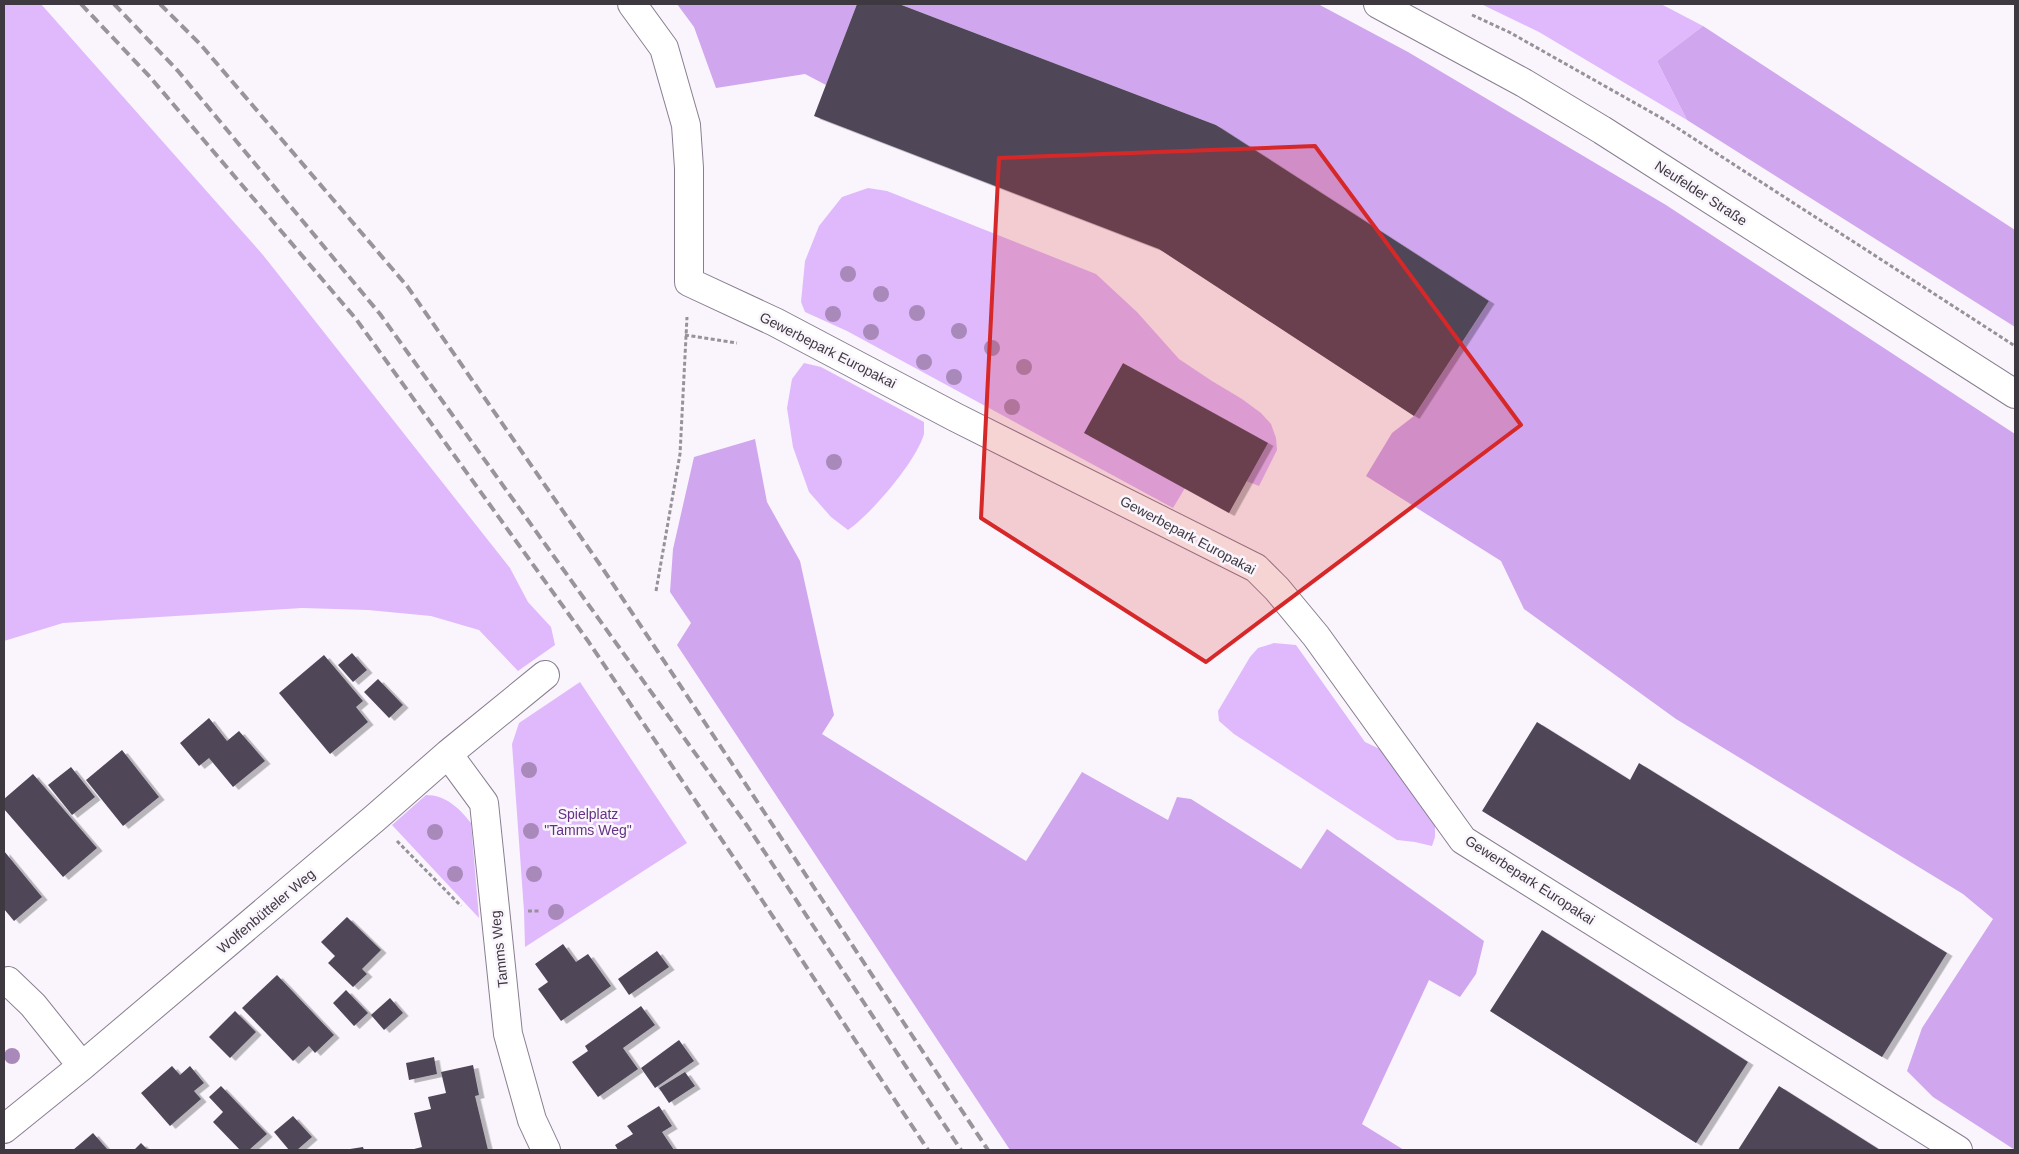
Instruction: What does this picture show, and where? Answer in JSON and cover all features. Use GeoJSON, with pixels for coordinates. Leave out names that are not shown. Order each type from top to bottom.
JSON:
{"type":"FeatureCollection","features":[{"type":"Feature","properties":{"kind":"street"},"geometry":{"type":"LineString","coordinates":[[632,4],[664,48],[686,125],[689,282]]}},
{"type":"Feature","properties":{"kind":"street","name":"Neufelder Straße"},"geometry":{"type":"LineString","coordinates":[[1378,4],[1524,83],[1594,125],[2015,394]]}},
{"type":"Feature","properties":{"kind":"street","name":"Gewerbepark Europakai"},"geometry":{"type":"LineString","coordinates":[[689,282],[775,322],[955,417],[1256,568],[1316,636],[1463,840],[1958,1150]]}},
{"type":"Feature","properties":{"kind":"street","name":"Wolfenbütteler Weg"},"geometry":{"type":"LineString","coordinates":[[4,1129],[82,1066],[448,754],[545,675]]}},
{"type":"Feature","properties":{"kind":"street","name":"Tamms Weg"},"geometry":{"type":"LineString","coordinates":[[448,754],[484,803],[508,1034],[532,1120],[546,1150]]}},
{"type":"Feature","properties":{"kind":"street"},"geometry":{"type":"LineString","coordinates":[[4,984],[8,981],[33,1005],[82,1066]]}},
{"type":"Feature","properties":{"kind":"path"},"geometry":{"type":"LineString","coordinates":[[1466,12],[1508,32],[1665,120],[2015,346]]}},
{"type":"Feature","properties":{"kind":"path"},"geometry":{"type":"LineString","coordinates":[[656,591],[680,454],[689,282]]}},
{"type":"Feature","properties":{"kind":"path"},"geometry":{"type":"LineString","coordinates":[[685,335],[738,343]]}},
{"type":"Feature","properties":{"kind":"path"},"geometry":{"type":"LineString","coordinates":[[375,818],[498,944]]}},
{"type":"Feature","properties":{"kind":"highlighted area"},"geometry":{"type":"Polygon","coordinates":[[[1315,146],[1521,425],[1206,662],[981,518],[999,158],[1315,146]]]}},
{"type":"Feature","properties":{"kind":"green space"},"geometry":{"type":"Polygon","coordinates":[[[4,4],[41,4],[263,255],[510,568],[528,602],[551,627],[555,645],[518,671],[479,630],[431,616],[368,610],[302,608],[63,623],[4,641],[4,4]]]}},
{"type":"Feature","properties":{"kind":"green space"},"geometry":{"type":"Polygon","coordinates":[[[1481,4],[1661,4],[1703,26],[1657,61],[1687,120],[1539,32],[1481,4]]]}},
{"type":"Feature","properties":{"kind":"green space"},"geometry":{"type":"Polygon","coordinates":[[[868,188],[887,191],[1096,274],[1137,312],[1179,359],[1242,399],[1261,413],[1271,424],[1276,438],[1277,450],[1259,486],[1246,481],[1267,443],[1123,363],[1085,433],[1185,488],[1173,508],[847,331],[805,312],[801,302],[805,261],[819,226],[842,197],[868,188]]]}},
{"type":"Feature","properties":{"kind":"green space"},"geometry":{"type":"Polygon","coordinates":[[[804,363],[821,367],[924,422],[924,434],[919,446],[903,472],[880,500],[848,530],[831,517],[809,492],[793,447],[787,408],[792,379],[804,363]]]}},
{"type":"Feature","properties":{"kind":"green space"},"geometry":{"type":"Polygon","coordinates":[[[1274,643],[1296,645],[1365,742],[1382,750],[1435,825],[1435,837],[1432,846],[1397,840],[1234,734],[1219,721],[1218,711],[1250,657],[1258,648],[1274,643]]]}},
{"type":"Feature","properties":{"kind":"green space","name":"Spielplatz \"Tamms Weg\""},"geometry":{"type":"Polygon","coordinates":[[[580,682],[687,843],[525,947],[512,744],[519,723],[580,682]]]}},
{"type":"Feature","properties":{"kind":"green space"},"geometry":{"type":"Polygon","coordinates":[[[426,795],[440,797],[452,803],[471,823],[479,918],[392,825],[426,795]]]}},
{"type":"Feature","properties":{"kind":"shaded area"},"geometry":{"type":"Polygon","coordinates":[[[677,4],[857,4],[826,85],[805,74],[716,88],[694,27],[677,4]]]}},
{"type":"Feature","properties":{"kind":"shaded area"},"geometry":{"type":"Polygon","coordinates":[[[899,4],[1318,4],[1408,52],[1666,205],[2015,434],[2015,1150],[1933,1097],[1907,1071],[1922,1028],[1993,919],[1963,894],[1676,719],[1524,609],[1501,561],[1366,476],[1392,433],[1414,416],[1489,301],[1216,125],[899,4]]]}},
{"type":"Feature","properties":{"kind":"shaded area"},"geometry":{"type":"Polygon","coordinates":[[[1703,26],[2015,230],[2015,327],[1687,120],[1657,61],[1703,26]]]}},
{"type":"Feature","properties":{"kind":"shaded area"},"geometry":{"type":"Polygon","coordinates":[[[755,439],[767,502],[800,561],[834,715],[822,734],[1026,861],[1082,772],[1168,820],[1177,797],[1191,799],[1301,869],[1327,829],[1484,941],[1476,974],[1460,997],[1429,980],[1362,1124],[1404,1150],[1010,1150],[677,645],[691,623],[670,592],[673,549],[694,457],[755,439]]]}},
{"type":"Feature","properties":{"kind":"building"},"geometry":{"type":"Polygon","coordinates":[[[857,4],[899,4],[1216,125],[1489,301],[1414,416],[1159,249],[814,116],[857,4]]]}},
{"type":"Feature","properties":{"kind":"building"},"geometry":{"type":"Polygon","coordinates":[[[1123,363],[1268,443],[1229,513],[1084,433],[1123,363]]]}},
{"type":"Feature","properties":{"kind":"building"},"geometry":{"type":"Polygon","coordinates":[[[352,653],[367,670],[353,682],[338,665],[352,653]]]}},
{"type":"Feature","properties":{"kind":"building"},"geometry":{"type":"Polygon","coordinates":[[[324,655],[363,701],[356,707],[368,722],[330,754],[279,693],[324,655]]]}},
{"type":"Feature","properties":{"kind":"building"},"geometry":{"type":"Polygon","coordinates":[[[378,679],[403,705],[389,718],[364,692],[378,679]]]}},
{"type":"Feature","properties":{"kind":"building"},"geometry":{"type":"Polygon","coordinates":[[[209,718],[227,741],[239,731],[265,761],[233,787],[209,758],[199,766],[180,743],[209,718]]]}},
{"type":"Feature","properties":{"kind":"building"},"geometry":{"type":"Polygon","coordinates":[[[1537,722],[1630,780],[1639,763],[1947,953],[1882,1057],[1482,811],[1537,722]]]}},
{"type":"Feature","properties":{"kind":"building"},"geometry":{"type":"Polygon","coordinates":[[[122,750],[159,797],[123,826],[86,780],[122,750]]]}},
{"type":"Feature","properties":{"kind":"building"},"geometry":{"type":"Polygon","coordinates":[[[71,767],[95,797],[72,815],[48,785],[71,767]]]}},
{"type":"Feature","properties":{"kind":"building"},"geometry":{"type":"Polygon","coordinates":[[[33,774],[97,848],[63,877],[4,809],[4,799],[33,774]]]}},
{"type":"Feature","properties":{"kind":"building"},"geometry":{"type":"Polygon","coordinates":[[[4,851],[42,897],[14,921],[4,909],[4,851]]]}},
{"type":"Feature","properties":{"kind":"building"},"geometry":{"type":"Polygon","coordinates":[[[347,917],[381,950],[362,969],[367,974],[353,987],[328,963],[335,956],[321,942],[347,917]]]}},
{"type":"Feature","properties":{"kind":"building"},"geometry":{"type":"Polygon","coordinates":[[[1542,930],[1748,1062],[1696,1143],[1490,1011],[1542,930]]]}},
{"type":"Feature","properties":{"kind":"building"},"geometry":{"type":"Polygon","coordinates":[[[563,944],[576,962],[588,954],[611,986],[561,1021],[538,989],[548,982],[535,964],[563,944]]]}},
{"type":"Feature","properties":{"kind":"building"},"geometry":{"type":"Polygon","coordinates":[[[657,951],[669,967],[629,995],[618,979],[657,951]]]}},
{"type":"Feature","properties":{"kind":"building"},"geometry":{"type":"Polygon","coordinates":[[[277,975],[334,1035],[315,1053],[309,1046],[293,1061],[242,1008],[277,975]]]}},
{"type":"Feature","properties":{"kind":"building"},"geometry":{"type":"Polygon","coordinates":[[[346,990],[368,1013],[354,1026],[333,1003],[346,990]]]}},
{"type":"Feature","properties":{"kind":"building"},"geometry":{"type":"Polygon","coordinates":[[[390,998],[403,1013],[384,1030],[371,1015],[390,998]]]}},
{"type":"Feature","properties":{"kind":"building"},"geometry":{"type":"Polygon","coordinates":[[[641,1006],[655,1025],[623,1048],[638,1069],[598,1097],[572,1062],[588,1051],[585,1046],[641,1006]]]}},
{"type":"Feature","properties":{"kind":"building"},"geometry":{"type":"Polygon","coordinates":[[[235,1011],[256,1032],[230,1058],[209,1037],[235,1011]]]}},
{"type":"Feature","properties":{"kind":"building"},"geometry":{"type":"Polygon","coordinates":[[[679,1040],[694,1061],[655,1088],[641,1068],[679,1040]]]}},
{"type":"Feature","properties":{"kind":"building"},"geometry":{"type":"Polygon","coordinates":[[[434,1057],[437,1074],[409,1080],[406,1063],[434,1057]]]}},
{"type":"Feature","properties":{"kind":"building"},"geometry":{"type":"Polygon","coordinates":[[[473,1065],[479,1095],[475,1096],[488,1150],[410,1150],[422,1147],[414,1113],[431,1109],[428,1097],[446,1093],[441,1072],[473,1065]]]}},
{"type":"Feature","properties":{"kind":"building"},"geometry":{"type":"Polygon","coordinates":[[[172,1066],[180,1075],[190,1066],[204,1083],[194,1091],[201,1099],[170,1126],[141,1093],[172,1066]]]}},
{"type":"Feature","properties":{"kind":"building"},"geometry":{"type":"Polygon","coordinates":[[[685,1072],[695,1086],[669,1103],[659,1088],[685,1072]]]}},
{"type":"Feature","properties":{"kind":"building"},"geometry":{"type":"Polygon","coordinates":[[[221,1086],[267,1134],[249,1150],[240,1150],[213,1122],[223,1112],[209,1097],[221,1086]]]}},
{"type":"Feature","properties":{"kind":"building"},"geometry":{"type":"Polygon","coordinates":[[[1779,1086],[1880,1150],[1738,1150],[1779,1086]]]}},
{"type":"Feature","properties":{"kind":"building"},"geometry":{"type":"Polygon","coordinates":[[[659,1106],[672,1126],[662,1132],[674,1150],[618,1150],[615,1145],[633,1134],[627,1126],[659,1106]]]}},
{"type":"Feature","properties":{"kind":"building"},"geometry":{"type":"Polygon","coordinates":[[[293,1116],[312,1137],[297,1150],[289,1150],[274,1132],[293,1116]]]}},
{"type":"Feature","properties":{"kind":"building"},"geometry":{"type":"Polygon","coordinates":[[[93,1133],[108,1150],[73,1150],[93,1133]]]}},
{"type":"Feature","properties":{"kind":"building"},"geometry":{"type":"Polygon","coordinates":[[[141,1143],[148,1150],[134,1150],[141,1143]]]}},
{"type":"Feature","properties":{"kind":"building"},"geometry":{"type":"Polygon","coordinates":[[[363,1147],[364,1150],[350,1150],[350,1149],[363,1147]]]}},
{"type":"Feature","properties":{"kind":"railway"},"geometry":{"type":"LineString","coordinates":[[81,4],[150,77],[356,319],[588,641],[928,1150]]}},
{"type":"Feature","properties":{"kind":"railway"},"geometry":{"type":"LineString","coordinates":[[114,4],[178,71],[380,314],[748,827],[961,1150]]}},
{"type":"Feature","properties":{"kind":"railway"},"geometry":{"type":"LineString","coordinates":[[160,4],[201,45],[407,286],[603,569],[988,1150]]}}]}
